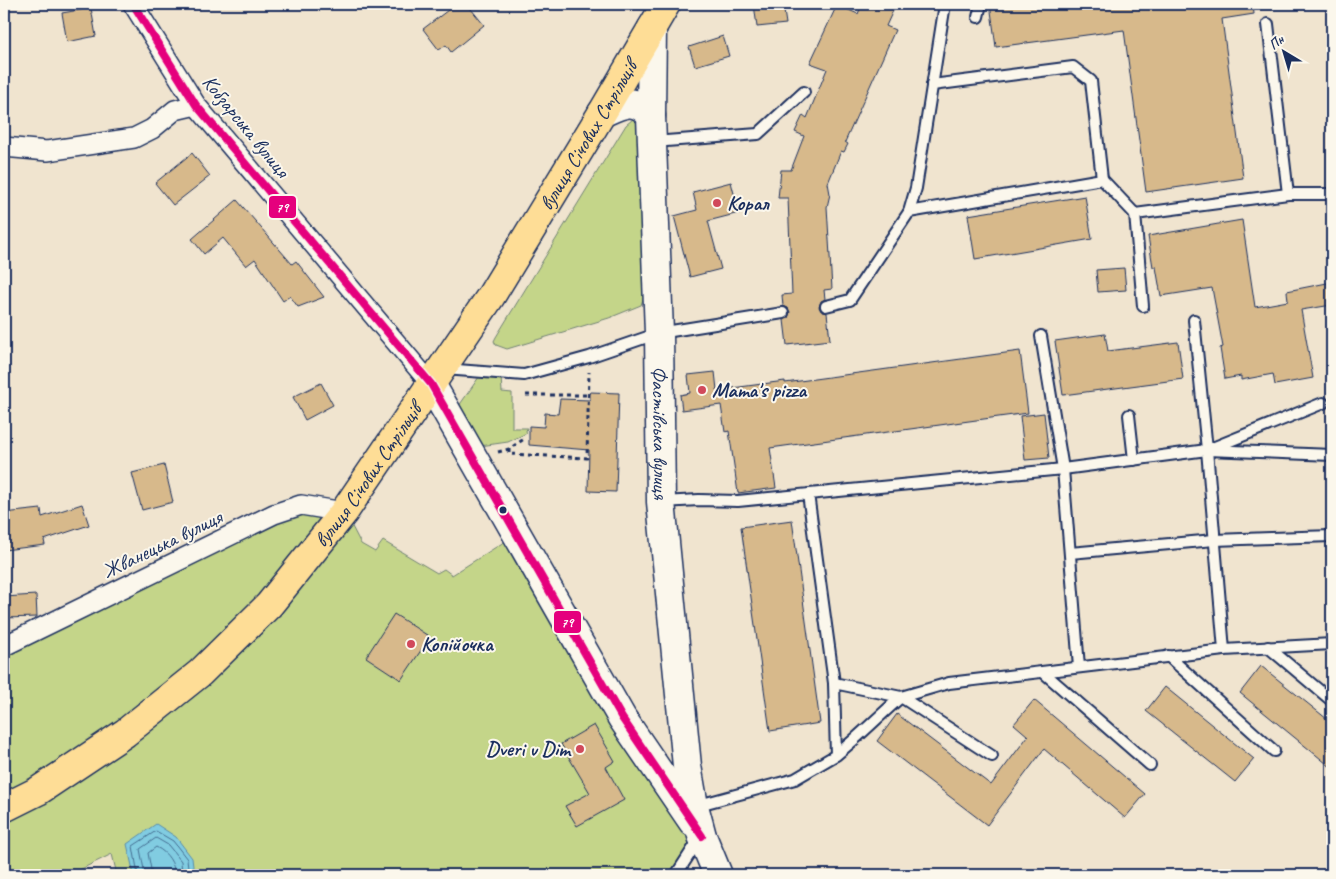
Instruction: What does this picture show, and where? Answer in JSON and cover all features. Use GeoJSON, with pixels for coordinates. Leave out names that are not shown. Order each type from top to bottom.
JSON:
{"type":"FeatureCollection","features":[{"type":"Feature","properties":{"kind":"main road","name":"вулиця Січових Стрільців"},"geometry":{"type":"LineString","coordinates":[[4,808],[38,790],[125,733],[200,673],[269,605],[344,512],[491,296],[666,4]]}},
{"type":"Feature","properties":{"kind":"main road","name":"Фастівська вулиця"},"geometry":{"type":"LineString","coordinates":[[652,28],[652,129],[659,333],[661,502],[687,766],[694,806],[702,836],[718,875]]}},
{"type":"Feature","properties":{"kind":"main road"},"geometry":{"type":"LineString","coordinates":[[602,113],[621,104],[638,104],[645,109],[652,129]]}},
{"type":"Feature","properties":{"kind":"main road","name":"Фастівська вулиця"},"geometry":{"type":"LineString","coordinates":[[436,376],[469,452],[622,718],[702,836]]}},
{"type":"Feature","properties":{"kind":"street","name":"Кобзарська вулиця"},"geometry":{"type":"LineString","coordinates":[[133,4],[196,104],[436,376]]}},
{"type":"Feature","properties":{"kind":"street"},"geometry":{"type":"LineString","coordinates":[[4,147],[47,151],[134,138],[152,129],[175,110],[196,104]]}},
{"type":"Feature","properties":{"kind":"street","name":"Жванецька вулиця"},"geometry":{"type":"LineString","coordinates":[[4,646],[274,514],[301,505],[344,512]]}},
{"type":"Feature","properties":{"kind":"lane"},"geometry":{"type":"LineString","coordinates":[[826,306],[850,300],[909,212],[916,188],[946,4]]}},
{"type":"Feature","properties":{"kind":"lane"},"geometry":{"type":"LineString","coordinates":[[978,17],[981,4]]}},
{"type":"Feature","properties":{"kind":"lane"},"geometry":{"type":"LineString","coordinates":[[1268,24],[1288,194]]}},
{"type":"Feature","properties":{"kind":"lane"},"geometry":{"type":"LineString","coordinates":[[932,85],[1073,67],[1091,81],[1102,179],[1135,214],[1143,306]]}},
{"type":"Feature","properties":{"kind":"lane"},"geometry":{"type":"LineString","coordinates":[[652,129],[758,134],[804,92]]}},
{"type":"Feature","properties":{"kind":"lane"},"geometry":{"type":"LineString","coordinates":[[909,212],[1102,179]]}},
{"type":"Feature","properties":{"kind":"lane"},"geometry":{"type":"LineString","coordinates":[[1135,214],[1288,194],[1332,194]]}},
{"type":"Feature","properties":{"kind":"lane"},"geometry":{"type":"LineString","coordinates":[[436,376],[524,375],[589,357],[659,333],[783,312]]}},
{"type":"Feature","properties":{"kind":"lane"},"geometry":{"type":"LineString","coordinates":[[1194,320],[1224,650]]}},
{"type":"Feature","properties":{"kind":"lane"},"geometry":{"type":"LineString","coordinates":[[1041,336],[1063,469],[1079,667]]}},
{"type":"Feature","properties":{"kind":"lane"},"geometry":{"type":"LineString","coordinates":[[1207,450],[1323,403]]}},
{"type":"Feature","properties":{"kind":"lane"},"geometry":{"type":"LineString","coordinates":[[1128,415],[1134,460]]}},
{"type":"Feature","properties":{"kind":"lane"},"geometry":{"type":"LineString","coordinates":[[661,502],[699,500],[738,502],[1063,469],[1207,450],[1332,455]]}},
{"type":"Feature","properties":{"kind":"lane"},"geometry":{"type":"LineString","coordinates":[[808,494],[834,683],[836,756]]}},
{"type":"Feature","properties":{"kind":"lane"},"geometry":{"type":"LineString","coordinates":[[1070,553],[1214,540],[1332,536]]}},
{"type":"Feature","properties":{"kind":"lane"},"geometry":{"type":"LineString","coordinates":[[694,806],[795,779],[836,756],[858,739],[883,712],[901,697],[949,682],[1224,650],[1332,644]]}},
{"type":"Feature","properties":{"kind":"lane"},"geometry":{"type":"LineString","coordinates":[[1268,647],[1332,701]]}},
{"type":"Feature","properties":{"kind":"lane"},"geometry":{"type":"LineString","coordinates":[[1168,656],[1274,751]]}},
{"type":"Feature","properties":{"kind":"lane"},"geometry":{"type":"LineString","coordinates":[[1043,672],[1150,766]]}},
{"type":"Feature","properties":{"kind":"lane"},"geometry":{"type":"LineString","coordinates":[[834,683],[901,697],[992,756]]}},
{"type":"Feature","properties":{"kind":"lane"},"geometry":{"type":"LineString","coordinates":[[676,875],[702,836]]}},
{"type":"Feature","properties":{"kind":"path"},"geometry":{"type":"LineString","coordinates":[[509,449],[508,454],[586,458],[589,357]]}},
{"type":"Feature","properties":{"kind":"path"},"geometry":{"type":"LineString","coordinates":[[526,395],[588,395]]}},
{"type":"Feature","properties":{"kind":"green space"},"geometry":{"type":"Polygon","coordinates":[[[633,119],[641,122],[646,290],[641,305],[609,318],[507,349],[496,345],[494,341],[496,337],[626,125],[633,119]]]}},
{"type":"Feature","properties":{"kind":"green space"},"geometry":{"type":"Polygon","coordinates":[[[501,376],[502,392],[512,393],[512,428],[527,428],[527,433],[508,442],[473,447],[454,413],[479,377],[501,376]]]}},
{"type":"Feature","properties":{"kind":"green space"},"geometry":{"type":"Polygon","coordinates":[[[345,513],[361,544],[375,552],[383,541],[437,573],[444,569],[452,575],[515,535],[702,837],[677,875],[117,875],[112,854],[69,875],[4,875],[4,647],[276,515],[345,513]]]}},
{"type":"Feature","properties":{"kind":"water"},"geometry":{"type":"Polygon","coordinates":[[[156,824],[176,837],[192,858],[194,875],[134,875],[127,844],[156,824]]]}},
{"type":"Feature","properties":{"kind":"building"},"geometry":{"type":"Polygon","coordinates":[[[456,4],[467,4],[484,25],[451,52],[446,45],[439,50],[423,29],[456,4]]]}},
{"type":"Feature","properties":{"kind":"building"},"geometry":{"type":"Polygon","coordinates":[[[754,4],[783,4],[786,24],[757,27],[754,4]]]}},
{"type":"Feature","properties":{"kind":"building"},"geometry":{"type":"Polygon","coordinates":[[[862,4],[896,4],[886,26],[895,30],[845,142],[848,144],[844,152],[841,151],[828,183],[830,194],[827,207],[832,289],[824,290],[825,299],[821,301],[819,307],[821,311],[827,313],[830,340],[787,345],[784,320],[788,318],[790,312],[788,308],[783,306],[782,295],[792,294],[788,198],[778,198],[781,170],[791,170],[804,136],[795,132],[803,115],[807,118],[827,69],[810,63],[837,5],[858,14],[862,4]]]}},
{"type":"Feature","properties":{"kind":"building"},"geometry":{"type":"Polygon","coordinates":[[[990,4],[1253,4],[1254,14],[1222,19],[1243,178],[1146,192],[1124,30],[996,47],[990,4]]]}},
{"type":"Feature","properties":{"kind":"building"},"geometry":{"type":"Polygon","coordinates":[[[91,8],[96,36],[67,42],[62,13],[91,8]]]}},
{"type":"Feature","properties":{"kind":"building"},"geometry":{"type":"Polygon","coordinates":[[[723,36],[729,56],[695,66],[689,47],[723,36]]]}},
{"type":"Feature","properties":{"kind":"building"},"geometry":{"type":"Polygon","coordinates":[[[192,153],[210,176],[173,205],[155,183],[192,153]]]}},
{"type":"Feature","properties":{"kind":"building"},"geometry":{"type":"Polygon","coordinates":[[[731,182],[739,213],[708,221],[721,269],[690,277],[674,216],[697,210],[693,192],[731,182]]]}},
{"type":"Feature","properties":{"kind":"building"},"geometry":{"type":"Polygon","coordinates":[[[1085,196],[1092,239],[975,259],[968,215],[1085,196]]]}},
{"type":"Feature","properties":{"kind":"building"},"geometry":{"type":"Polygon","coordinates":[[[237,200],[292,264],[296,261],[324,297],[298,307],[290,296],[283,301],[255,259],[246,266],[223,238],[204,254],[192,239],[237,200]]]}},
{"type":"Feature","properties":{"kind":"building"},"geometry":{"type":"Polygon","coordinates":[[[1242,220],[1255,307],[1288,301],[1287,291],[1332,282],[1332,305],[1301,310],[1313,378],[1275,385],[1273,374],[1241,380],[1241,376],[1225,379],[1220,348],[1223,347],[1212,288],[1161,296],[1156,267],[1153,267],[1148,236],[1242,220]]]}},
{"type":"Feature","properties":{"kind":"building"},"geometry":{"type":"Polygon","coordinates":[[[1124,268],[1126,290],[1098,292],[1096,270],[1124,268]]]}},
{"type":"Feature","properties":{"kind":"building"},"geometry":{"type":"Polygon","coordinates":[[[1105,334],[1108,351],[1178,342],[1183,379],[1063,395],[1055,341],[1105,334]]]}},
{"type":"Feature","properties":{"kind":"building"},"geometry":{"type":"Polygon","coordinates":[[[1020,351],[1028,413],[770,448],[776,488],[738,493],[729,431],[725,432],[721,405],[682,410],[680,395],[690,393],[688,375],[715,372],[717,390],[785,381],[785,383],[1020,351]]]}},
{"type":"Feature","properties":{"kind":"building"},"geometry":{"type":"Polygon","coordinates":[[[321,383],[333,405],[305,420],[293,397],[321,383]]]}},
{"type":"Feature","properties":{"kind":"building"},"geometry":{"type":"Polygon","coordinates":[[[590,392],[619,393],[616,492],[588,491],[589,450],[529,445],[529,426],[544,427],[545,413],[558,414],[560,399],[590,400],[590,392]]]}},
{"type":"Feature","properties":{"kind":"building"},"geometry":{"type":"Polygon","coordinates":[[[1044,413],[1049,458],[1025,460],[1020,416],[1044,413]]]}},
{"type":"Feature","properties":{"kind":"building"},"geometry":{"type":"Polygon","coordinates":[[[164,465],[173,502],[142,510],[132,473],[164,465]]]}},
{"type":"Feature","properties":{"kind":"building"},"geometry":{"type":"Polygon","coordinates":[[[82,504],[89,525],[44,540],[45,545],[4,550],[4,513],[41,509],[42,517],[82,504]]]}},
{"type":"Feature","properties":{"kind":"building"},"geometry":{"type":"Polygon","coordinates":[[[792,520],[820,723],[770,731],[741,527],[792,520]]]}},
{"type":"Feature","properties":{"kind":"building"},"geometry":{"type":"Polygon","coordinates":[[[36,595],[37,617],[4,618],[4,597],[36,595]]]}},
{"type":"Feature","properties":{"kind":"building"},"geometry":{"type":"Polygon","coordinates":[[[394,614],[430,637],[401,680],[366,657],[394,614]]]}},
{"type":"Feature","properties":{"kind":"building"},"geometry":{"type":"Polygon","coordinates":[[[1261,666],[1332,723],[1332,768],[1240,693],[1261,666]]]}},
{"type":"Feature","properties":{"kind":"building"},"geometry":{"type":"Polygon","coordinates":[[[1165,687],[1254,759],[1235,782],[1146,711],[1165,687]]]}},
{"type":"Feature","properties":{"kind":"building"},"geometry":{"type":"Polygon","coordinates":[[[1034,700],[1145,794],[1125,818],[1044,749],[987,825],[877,741],[897,714],[991,785],[1028,736],[1014,724],[1034,700]]]}},
{"type":"Feature","properties":{"kind":"building"},"geometry":{"type":"Polygon","coordinates":[[[594,725],[615,761],[606,767],[624,800],[577,826],[565,806],[590,793],[561,744],[594,725]]]}},
{"type":"Feature","properties":{"kind":"transit line","name":"79"},"geometry":{"type":"LineString","coordinates":[[133,4],[196,105],[431,384],[622,718],[702,836]]}},
{"type":"Feature","properties":{"kind":"place","name":"Корал"},"geometry":{"type":"Point","coordinates":[717,203]}},
{"type":"Feature","properties":{"kind":"place","name":"Mama's pizza"},"geometry":{"type":"Point","coordinates":[702,390]}},
{"type":"Feature","properties":{"kind":"place","name":"Копійочка"},"geometry":{"type":"Point","coordinates":[411,644]}},
{"type":"Feature","properties":{"kind":"place","name":"Dveri v Dim"},"geometry":{"type":"Point","coordinates":[580,749]}}]}
